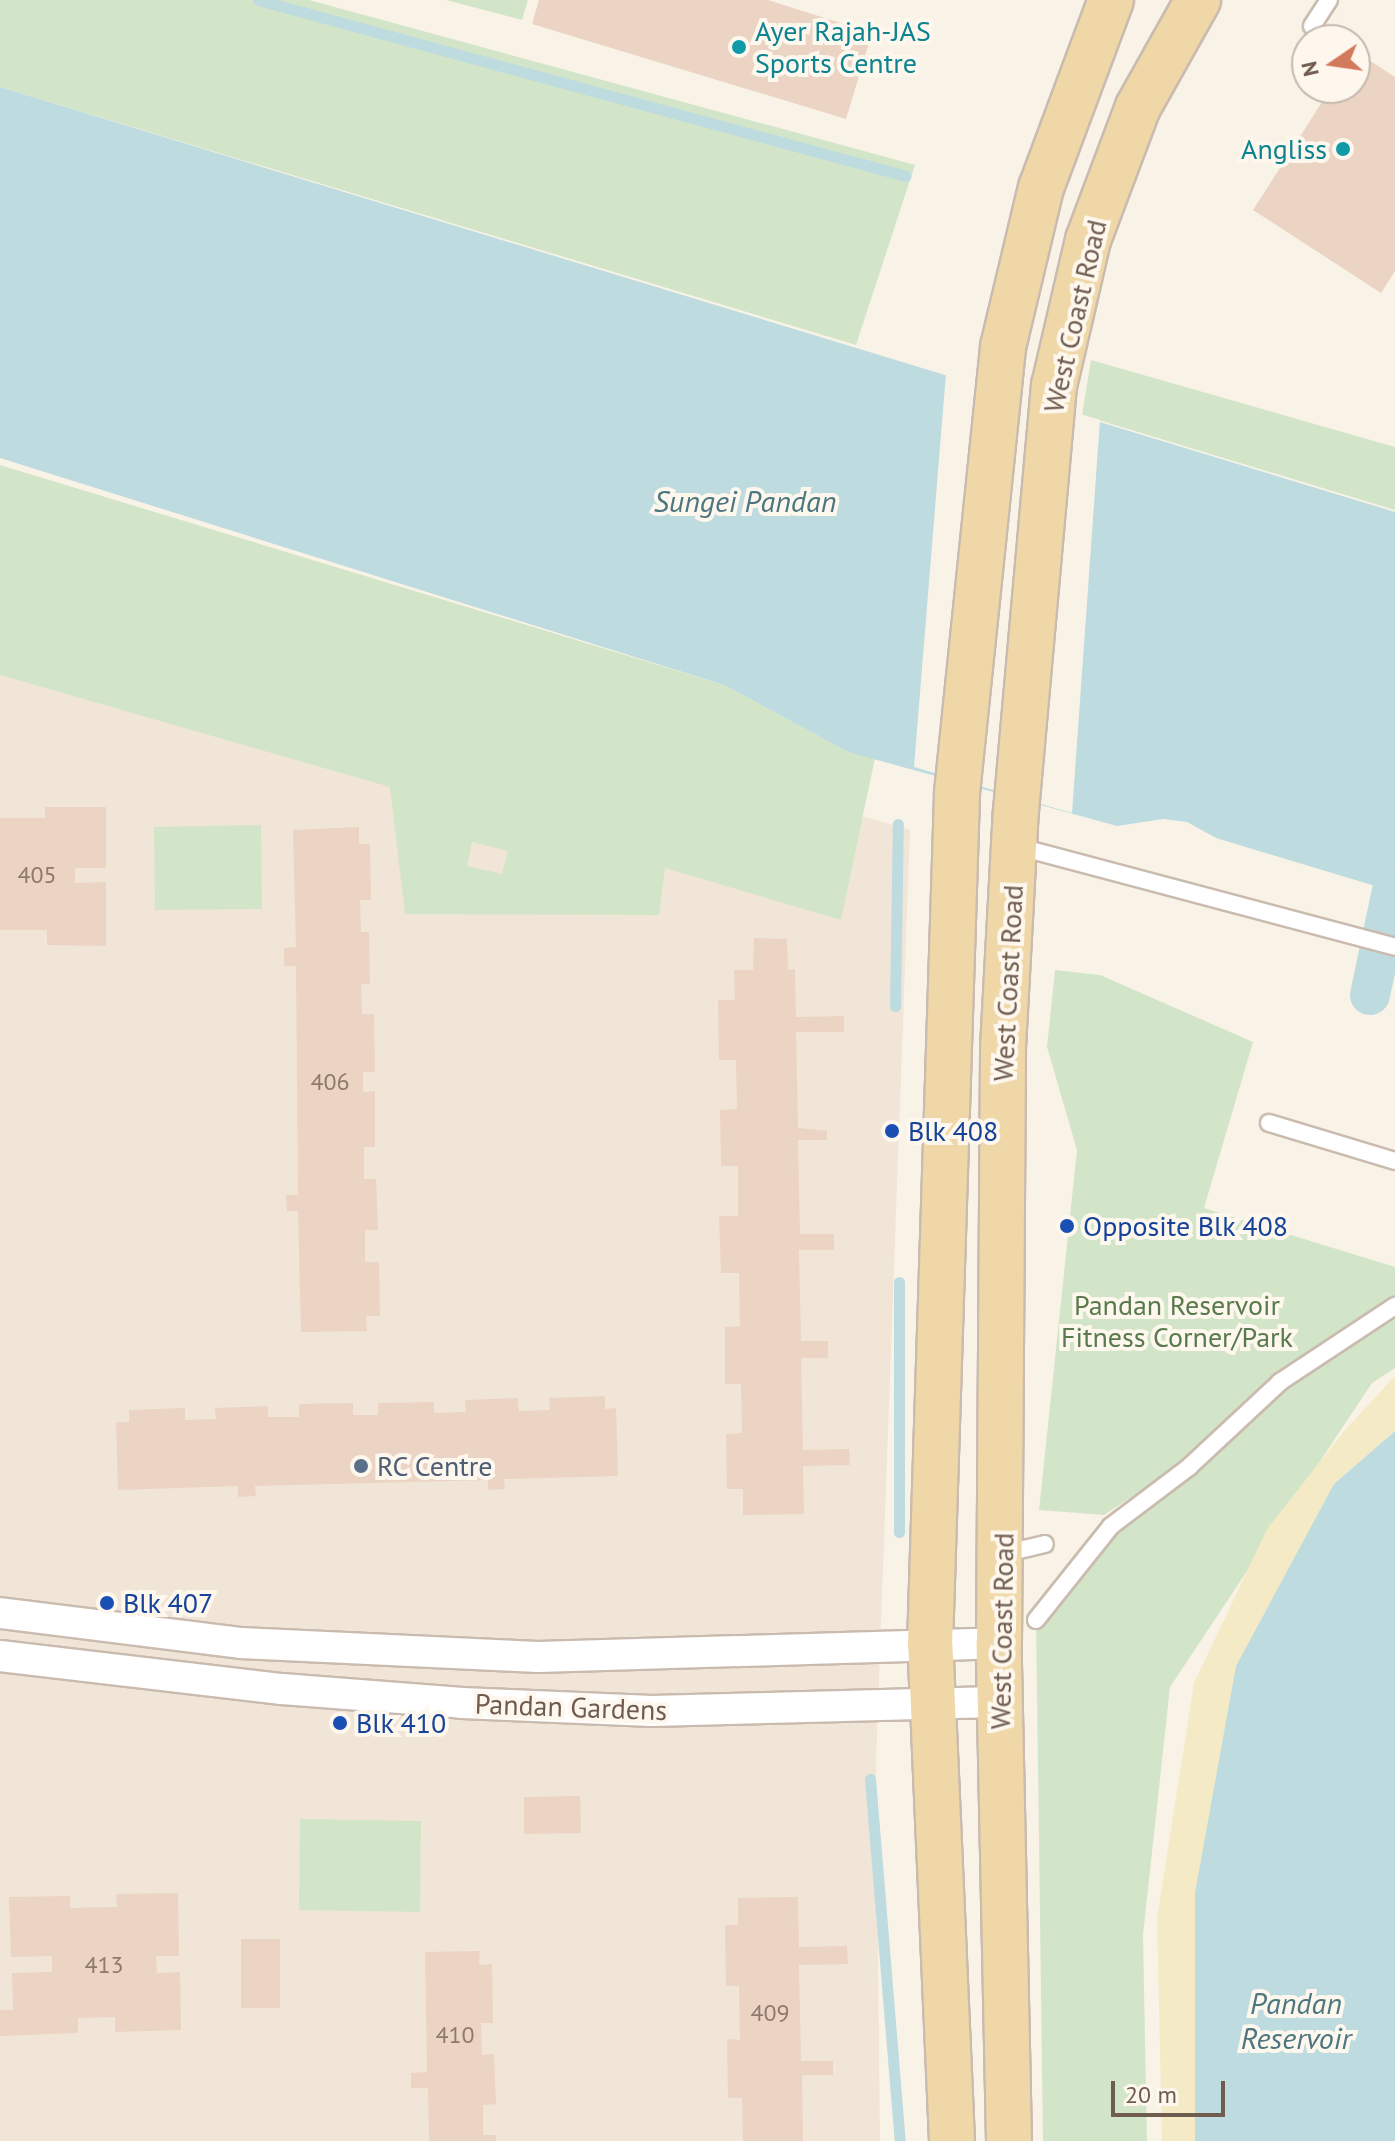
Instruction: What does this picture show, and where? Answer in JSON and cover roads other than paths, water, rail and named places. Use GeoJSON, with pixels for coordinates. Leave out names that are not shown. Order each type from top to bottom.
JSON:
{"type":"FeatureCollection","features":[{"type":"Feature","properties":{"kind":"main road","name":"West Coast Road"},"geometry":{"type":"LineString","coordinates":[[952,2141],[930,1645],[957,793],[1002,370],[1020,265],[1041,188],[1111,0]]}},
{"type":"Feature","properties":{"kind":"main road","name":"West Coast Road"},"geometry":{"type":"LineString","coordinates":[[1009,2141],[999,1643],[1003,1554],[1003,1048],[1015,828],[1054,386],[1088,240],[1132,122],[1198,0]]}},
{"type":"Feature","properties":{"kind":"street","name":"Pandan Gardens"},"geometry":{"type":"LineString","coordinates":[[0,1613],[241,1643],[538,1657],[999,1643]]}},
{"type":"Feature","properties":{"kind":"street","name":"Pandan Gardens"},"geometry":{"type":"LineString","coordinates":[[0,1656],[282,1689],[462,1703],[652,1711],[1000,1702]]}},
{"type":"Feature","properties":{"kind":"lane"},"geometry":{"type":"LineString","coordinates":[[1313,24],[1329,0]]}},
{"type":"Feature","properties":{"kind":"lane"},"geometry":{"type":"LineString","coordinates":[[1015,828],[1395,947]]}},
{"type":"Feature","properties":{"kind":"lane"},"geometry":{"type":"LineString","coordinates":[[1269,1123],[1395,1161]]}},
{"type":"Feature","properties":{"kind":"lane"},"geometry":{"type":"LineString","coordinates":[[1036,1620],[1111,1526],[1189,1467],[1280,1382],[1395,1306]]}},
{"type":"Feature","properties":{"kind":"lane"},"geometry":{"type":"LineString","coordinates":[[1003,1554],[1045,1544]]}},
{"type":"Feature","properties":{"kind":"water","name":"Sungei Pandan"},"geometry":{"type":"Polygon","coordinates":[[[0,87],[1395,512],[1395,892],[1216,838],[1187,822],[1163,819],[1117,826],[848,752],[724,685],[0,458],[0,87]]]}},
{"type":"Feature","properties":{"kind":"water","name":"Pandan Reservoir"},"geometry":{"type":"Polygon","coordinates":[[[1395,1431],[1395,2141],[1195,2141],[1195,1893],[1236,1666],[1334,1484],[1395,1431]]]}},
{"type":"Feature","properties":{"kind":"waterway"},"geometry":{"type":"LineString","coordinates":[[258,0],[906,176]]}},
{"type":"Feature","properties":{"kind":"waterway"},"geometry":{"type":"LineString","coordinates":[[895,1006],[898,824]]}},
{"type":"Feature","properties":{"kind":"waterway"},"geometry":{"type":"LineString","coordinates":[[1370,995],[1392,891]]}},
{"type":"Feature","properties":{"kind":"waterway"},"geometry":{"type":"LineString","coordinates":[[899,1282],[899,1532]]}},
{"type":"Feature","properties":{"kind":"waterway"},"geometry":{"type":"LineString","coordinates":[[870,1779],[900,2141]]}},
{"type":"Feature","properties":{"kind":"place","name":"Ayer Rajah-JAS Sports Centre"},"geometry":{"type":"Point","coordinates":[739,47]}},
{"type":"Feature","properties":{"kind":"place","name":"Angliss"},"geometry":{"type":"Point","coordinates":[1343,149]}},
{"type":"Feature","properties":{"kind":"place","name":"Blk 408"},"geometry":{"type":"Point","coordinates":[892,1131]}},
{"type":"Feature","properties":{"kind":"place","name":"Opposite Blk 408"},"geometry":{"type":"Point","coordinates":[1067,1226]}},
{"type":"Feature","properties":{"kind":"place","name":"RC Centre"},"geometry":{"type":"Point","coordinates":[361,1466]}},
{"type":"Feature","properties":{"kind":"place","name":"Blk 407"},"geometry":{"type":"Point","coordinates":[107,1603]}},
{"type":"Feature","properties":{"kind":"place","name":"Blk 410"},"geometry":{"type":"Point","coordinates":[340,1723]}},
{"type":"Feature","properties":{"kind":"park label","name":"Pandan Reservoir Fitness Corner/Park"},"geometry":{"type":"Point","coordinates":[1177,1321]}}]}
